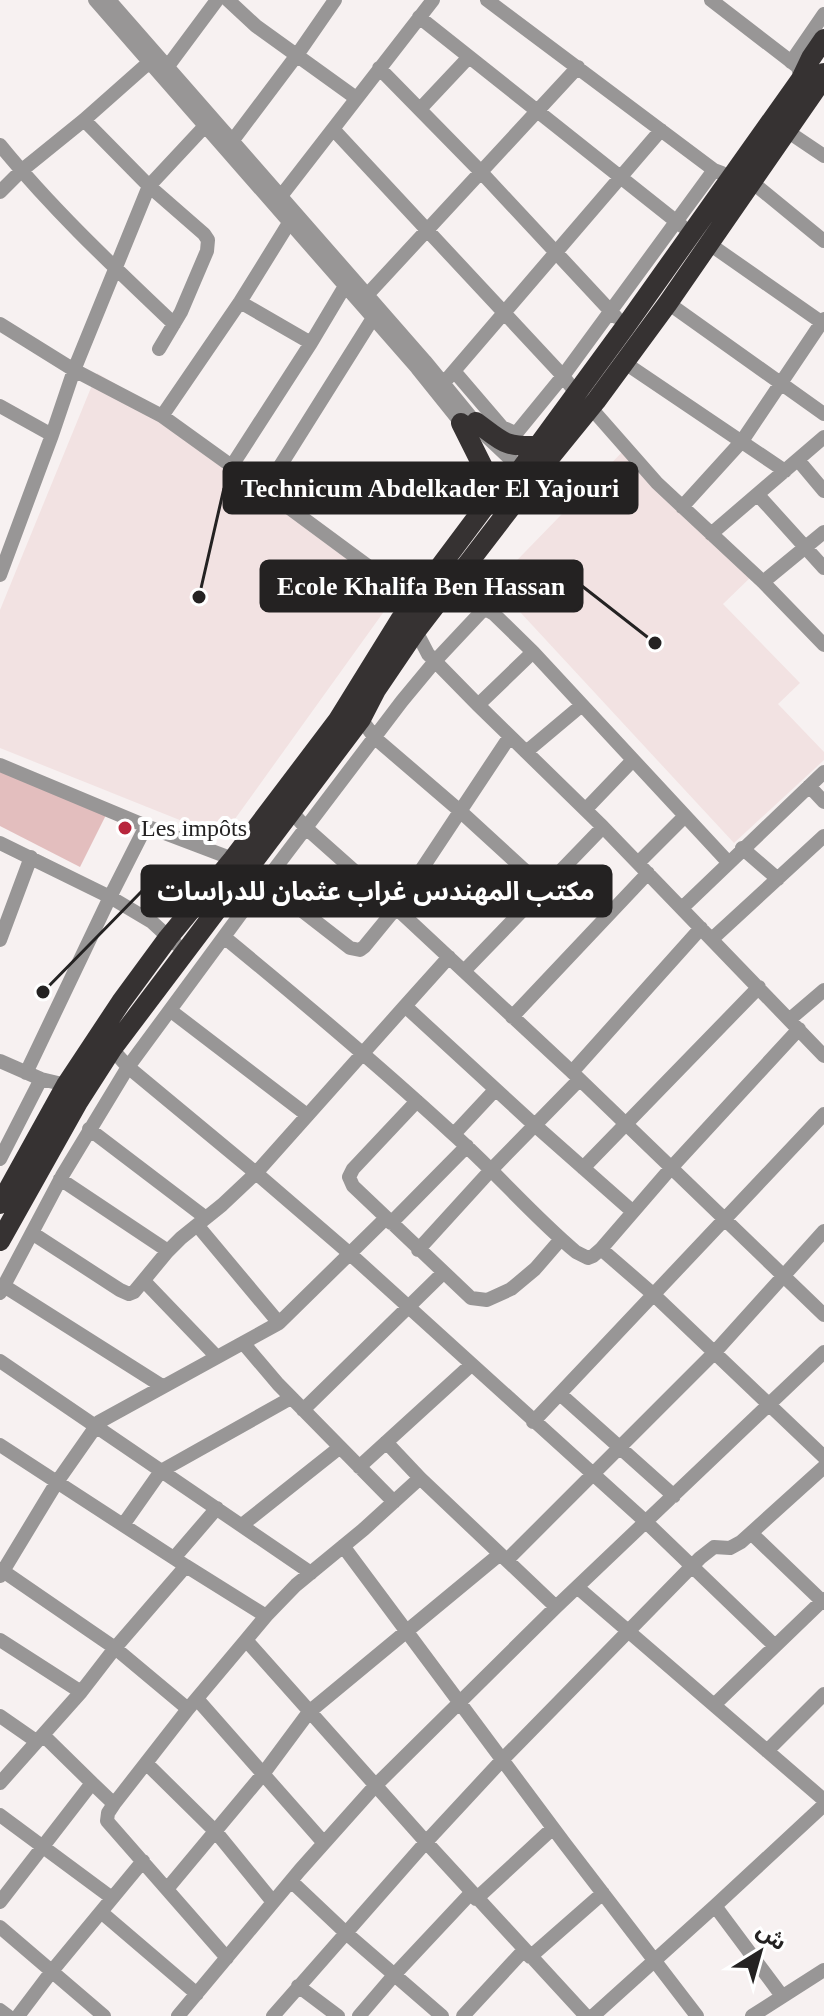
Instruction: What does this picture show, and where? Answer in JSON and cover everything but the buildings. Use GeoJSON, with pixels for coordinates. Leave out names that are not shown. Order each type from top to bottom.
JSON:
{"type":"FeatureCollection","features":[{"type":"Feature","properties":{"kind":"highway"},"geometry":{"type":"LineString","coordinates":[[0,1204],[66,1085],[168,938],[291,811],[361,719],[408,626],[492,497],[522,480],[537,446],[625,363],[668,303],[692,233],[723,173],[824,39]]}},
{"type":"Feature","properties":{"kind":"highway"},"geometry":{"type":"LineString","coordinates":[[0,1241],[78,1102],[112,1049],[187,952],[241,862],[338,720],[583,400],[618,320],[692,233],[752,182],[818,86],[805,68]]}},
{"type":"Feature","properties":{"kind":"highway"},"geometry":{"type":"LineString","coordinates":[[468,422],[507,444],[537,446]]}},
{"type":"Feature","properties":{"kind":"highway"},"geometry":{"type":"LineString","coordinates":[[468,422],[492,497]]}},
{"type":"Feature","properties":{"kind":"street"},"geometry":{"type":"LineString","coordinates":[[95,0],[233,140],[367,295],[502,427],[513,432],[522,428],[563,376],[618,320],[481,172],[379,68]]}},
{"type":"Feature","properties":{"kind":"street"},"geometry":{"type":"LineString","coordinates":[[109,0],[205,126],[373,318],[468,422],[488,438],[522,480]]}},
{"type":"Feature","properties":{"kind":"street"},"geometry":{"type":"LineString","coordinates":[[0,192],[21,171],[158,61],[217,0]]}},
{"type":"Feature","properties":{"kind":"street"},"geometry":{"type":"LineString","coordinates":[[228,0],[256,26],[356,98]]}},
{"type":"Feature","properties":{"kind":"street"},"geometry":{"type":"LineString","coordinates":[[233,140],[335,0]]}},
{"type":"Feature","properties":{"kind":"street"},"geometry":{"type":"LineString","coordinates":[[281,196],[433,0]]}},
{"type":"Feature","properties":{"kind":"street"},"geometry":{"type":"LineString","coordinates":[[487,0],[723,173],[752,182],[824,241]]}},
{"type":"Feature","properties":{"kind":"street"},"geometry":{"type":"LineString","coordinates":[[716,2],[805,68],[824,14]]}},
{"type":"Feature","properties":{"kind":"street"},"geometry":{"type":"LineString","coordinates":[[419,17],[619,178],[692,233],[823,322],[742,441],[682,507]]}},
{"type":"Feature","properties":{"kind":"street"},"geometry":{"type":"LineString","coordinates":[[420,109],[468,58]]}},
{"type":"Feature","properties":{"kind":"street"},"geometry":{"type":"LineString","coordinates":[[367,295],[578,67]]}},
{"type":"Feature","properties":{"kind":"street"},"geometry":{"type":"LineString","coordinates":[[84,120],[208,240],[207,251],[181,312],[159,349]]}},
{"type":"Feature","properties":{"kind":"street"},"geometry":{"type":"LineString","coordinates":[[0,572],[74,370],[149,186],[205,126]]}},
{"type":"Feature","properties":{"kind":"street"},"geometry":{"type":"LineString","coordinates":[[333,129],[563,376],[657,483],[821,635]]}},
{"type":"Feature","properties":{"kind":"street"},"geometry":{"type":"LineString","coordinates":[[449,377],[661,130]]}},
{"type":"Feature","properties":{"kind":"street"},"geometry":{"type":"LineString","coordinates":[[787,131],[824,156]]}},
{"type":"Feature","properties":{"kind":"street"},"geometry":{"type":"LineString","coordinates":[[0,145],[21,171],[115,268],[174,324]]}},
{"type":"Feature","properties":{"kind":"street"},"geometry":{"type":"LineString","coordinates":[[162,416],[240,302],[289,223]]}},
{"type":"Feature","properties":{"kind":"street"},"geometry":{"type":"LineString","coordinates":[[231,467],[345,286]]}},
{"type":"Feature","properties":{"kind":"street"},"geometry":{"type":"LineString","coordinates":[[240,302],[311,343]]}},
{"type":"Feature","properties":{"kind":"street"},"geometry":{"type":"LineString","coordinates":[[668,303],[824,414]]}},
{"type":"Feature","properties":{"kind":"street"},"geometry":{"type":"LineString","coordinates":[[265,490],[373,318]]}},
{"type":"Feature","properties":{"kind":"street"},"geometry":{"type":"LineString","coordinates":[[0,324],[74,370],[162,416],[403,592]]}},
{"type":"Feature","properties":{"kind":"street"},"geometry":{"type":"LineString","coordinates":[[625,363],[785,471]]}},
{"type":"Feature","properties":{"kind":"street"},"geometry":{"type":"LineString","coordinates":[[449,377],[468,422]]}},
{"type":"Feature","properties":{"kind":"street"},"geometry":{"type":"LineString","coordinates":[[0,406],[52,435]]}},
{"type":"Feature","properties":{"kind":"street"},"geometry":{"type":"LineString","coordinates":[[711,534],[824,437]]}},
{"type":"Feature","properties":{"kind":"street"},"geometry":{"type":"LineString","coordinates":[[798,460],[824,491]]}},
{"type":"Feature","properties":{"kind":"street"},"geometry":{"type":"LineString","coordinates":[[758,495],[824,568]]}},
{"type":"Feature","properties":{"kind":"street"},"geometry":{"type":"LineString","coordinates":[[763,582],[824,532]]}},
{"type":"Feature","properties":{"kind":"street"},"geometry":{"type":"LineString","coordinates":[[162,1386],[2,1290],[60,1179],[128,1067],[409,692],[479,613],[487,610],[494,614],[533,652],[728,862]]}},
{"type":"Feature","properties":{"kind":"street"},"geometry":{"type":"LineString","coordinates":[[408,626],[428,654],[586,809],[824,1056]]}},
{"type":"Feature","properties":{"kind":"street"},"geometry":{"type":"LineString","coordinates":[[478,705],[533,652]]}},
{"type":"Feature","properties":{"kind":"street"},"geometry":{"type":"LineString","coordinates":[[526,752],[582,705]]}},
{"type":"Feature","properties":{"kind":"street"},"geometry":{"type":"LineString","coordinates":[[361,719],[375,738],[544,888]]}},
{"type":"Feature","properties":{"kind":"street"},"geometry":{"type":"LineString","coordinates":[[0,765],[241,862],[356,950],[364,947],[396,908],[510,736]]}},
{"type":"Feature","properties":{"kind":"street"},"geometry":{"type":"LineString","coordinates":[[586,809],[633,760]]}},
{"type":"Feature","properties":{"kind":"street"},"geometry":{"type":"LineString","coordinates":[[682,908],[824,772]]}},
{"type":"Feature","properties":{"kind":"street"},"geometry":{"type":"LineString","coordinates":[[809,786],[824,802]]}},
{"type":"Feature","properties":{"kind":"street"},"geometry":{"type":"LineString","coordinates":[[291,811],[626,1124],[824,1315]]}},
{"type":"Feature","properties":{"kind":"street"},"geometry":{"type":"LineString","coordinates":[[512,1017],[685,816]]}},
{"type":"Feature","properties":{"kind":"street"},"geometry":{"type":"LineString","coordinates":[[26,1073],[146,826]]}},
{"type":"Feature","properties":{"kind":"street"},"geometry":{"type":"LineString","coordinates":[[464,971],[603,827]]}},
{"type":"Feature","properties":{"kind":"street"},"geometry":{"type":"LineString","coordinates":[[712,939],[824,836]]}},
{"type":"Feature","properties":{"kind":"street"},"geometry":{"type":"LineString","coordinates":[[0,843],[110,897],[152,922],[187,952]]}},
{"type":"Feature","properties":{"kind":"street"},"geometry":{"type":"LineString","coordinates":[[742,848],[778,879]]}},
{"type":"Feature","properties":{"kind":"street"},"geometry":{"type":"LineString","coordinates":[[0,940],[31,857]]}},
{"type":"Feature","properties":{"kind":"street"},"geometry":{"type":"LineString","coordinates":[[152,922],[182,922],[199,934]]}},
{"type":"Feature","properties":{"kind":"street"},"geometry":{"type":"LineString","coordinates":[[418,1250],[535,1126],[701,928]]}},
{"type":"Feature","properties":{"kind":"street"},"geometry":{"type":"LineString","coordinates":[[224,937],[362,1052],[467,1146],[561,1239],[585,1257],[592,1257],[601,1249],[824,990]]}},
{"type":"Feature","properties":{"kind":"street"},"geometry":{"type":"LineString","coordinates":[[32,1233],[125,1292],[134,1292],[168,1251],[256,1173],[449,957]]}},
{"type":"Feature","properties":{"kind":"street"},"geometry":{"type":"LineString","coordinates":[[583,1168],[759,987]]}},
{"type":"Feature","properties":{"kind":"street"},"geometry":{"type":"LineString","coordinates":[[405,1006],[632,1211]]}},
{"type":"Feature","properties":{"kind":"street"},"geometry":{"type":"LineString","coordinates":[[171,1011],[307,1115]]}},
{"type":"Feature","properties":{"kind":"street"},"geometry":{"type":"LineString","coordinates":[[112,1049],[128,1067],[349,1253],[646,1522],[775,1646]]}},
{"type":"Feature","properties":{"kind":"street"},"geometry":{"type":"LineString","coordinates":[[0,1061],[41,1079],[66,1085]]}},
{"type":"Feature","properties":{"kind":"street"},"geometry":{"type":"LineString","coordinates":[[3,1153],[41,1079]]}},
{"type":"Feature","properties":{"kind":"street"},"geometry":{"type":"LineString","coordinates":[[454,1134],[495,1090]]}},
{"type":"Feature","properties":{"kind":"street"},"geometry":{"type":"LineString","coordinates":[[417,1101],[349,1177],[353,1186],[418,1250],[471,1298],[478,1300],[495,1298],[523,1280],[561,1239]]}},
{"type":"Feature","properties":{"kind":"street"},"geometry":{"type":"LineString","coordinates":[[533,1422],[824,1114]]}},
{"type":"Feature","properties":{"kind":"street"},"geometry":{"type":"LineString","coordinates":[[89,1129],[202,1222],[279,1323]]}},
{"type":"Feature","properties":{"kind":"street"},"geometry":{"type":"LineString","coordinates":[[324,1843],[263,1774],[192,1704],[1,1572],[95,1426],[279,1323],[349,1253],[467,1146]]}},
{"type":"Feature","properties":{"kind":"street"},"geometry":{"type":"LineString","coordinates":[[3,1153],[30,1150]]}},
{"type":"Feature","properties":{"kind":"street"},"geometry":{"type":"LineString","coordinates":[[60,1179],[168,1251]]}},
{"type":"Feature","properties":{"kind":"street"},"geometry":{"type":"LineString","coordinates":[[167,1889],[263,1774],[309,1712],[504,1557],[593,1475],[714,1353],[824,1231]]}},
{"type":"Feature","properties":{"kind":"street"},"geometry":{"type":"LineString","coordinates":[[601,1249],[654,1295],[824,1457]]}},
{"type":"Feature","properties":{"kind":"street"},"geometry":{"type":"LineString","coordinates":[[303,1410],[443,1273]]}},
{"type":"Feature","properties":{"kind":"street"},"geometry":{"type":"LineString","coordinates":[[144,1281],[217,1357]]}},
{"type":"Feature","properties":{"kind":"street"},"geometry":{"type":"LineString","coordinates":[[244,1344],[291,1398],[394,1502]]}},
{"type":"Feature","properties":{"kind":"street"},"geometry":{"type":"LineString","coordinates":[[178,2016],[375,1786],[556,1607],[824,1352]]}},
{"type":"Feature","properties":{"kind":"street"},"geometry":{"type":"LineString","coordinates":[[0,1361],[311,1573]]}},
{"type":"Feature","properties":{"kind":"street"},"geometry":{"type":"LineString","coordinates":[[359,1467],[471,1365]]}},
{"type":"Feature","properties":{"kind":"street"},"geometry":{"type":"LineString","coordinates":[[560,1394],[674,1496]]}},
{"type":"Feature","properties":{"kind":"street"},"geometry":{"type":"LineString","coordinates":[[123,1525],[161,1471],[291,1398]]}},
{"type":"Feature","properties":{"kind":"street"},"geometry":{"type":"LineString","coordinates":[[386,1442],[556,1607]]}},
{"type":"Feature","properties":{"kind":"street"},"geometry":{"type":"LineString","coordinates":[[0,1445],[266,1616]]}},
{"type":"Feature","properties":{"kind":"street"},"geometry":{"type":"LineString","coordinates":[[242,1525],[339,1448]]}},
{"type":"Feature","properties":{"kind":"street"},"geometry":{"type":"LineString","coordinates":[[273,2016],[503,1759],[691,1566],[714,1547],[733,1548],[824,1467]]}},
{"type":"Feature","properties":{"kind":"street"},"geometry":{"type":"LineString","coordinates":[[227,1958],[107,1821],[108,1813],[192,1704],[266,1616],[420,1478]]}},
{"type":"Feature","properties":{"kind":"street"},"geometry":{"type":"LineString","coordinates":[[0,1783],[81,1692],[217,1508]]}},
{"type":"Feature","properties":{"kind":"street"},"geometry":{"type":"LineString","coordinates":[[714,1705],[823,1601],[751,1533]]}},
{"type":"Feature","properties":{"kind":"street"},"geometry":{"type":"LineString","coordinates":[[343,1546],[697,2016]]}},
{"type":"Feature","properties":{"kind":"street"},"geometry":{"type":"LineString","coordinates":[[577,1587],[824,1802],[593,2016]]}},
{"type":"Feature","properties":{"kind":"street"},"geometry":{"type":"LineString","coordinates":[[0,1640],[81,1692]]}},
{"type":"Feature","properties":{"kind":"street"},"geometry":{"type":"LineString","coordinates":[[246,1640],[474,1896],[586,2016]]}},
{"type":"Feature","properties":{"kind":"street"},"geometry":{"type":"LineString","coordinates":[[767,1751],[824,1694]]}},
{"type":"Feature","properties":{"kind":"street"},"geometry":{"type":"LineString","coordinates":[[0,1716],[40,1738],[114,1804]]}},
{"type":"Feature","properties":{"kind":"street"},"geometry":{"type":"LineString","coordinates":[[146,1763],[216,1832],[273,1902]]}},
{"type":"Feature","properties":{"kind":"street"},"geometry":{"type":"LineString","coordinates":[[0,1902],[92,1783]]}},
{"type":"Feature","properties":{"kind":"street"},"geometry":{"type":"LineString","coordinates":[[0,1815],[112,1898]]}},
{"type":"Feature","properties":{"kind":"street"},"geometry":{"type":"LineString","coordinates":[[359,2016],[395,1974],[474,1896],[553,1828]]}},
{"type":"Feature","properties":{"kind":"street"},"geometry":{"type":"LineString","coordinates":[[18,2016],[143,1861]]}},
{"type":"Feature","properties":{"kind":"street"},"geometry":{"type":"LineString","coordinates":[[291,1881],[442,2016]]}},
{"type":"Feature","properties":{"kind":"street"},"geometry":{"type":"LineString","coordinates":[[463,2016],[527,1953],[603,1893]]}},
{"type":"Feature","properties":{"kind":"street"},"geometry":{"type":"LineString","coordinates":[[715,1906],[782,1996]]}},
{"type":"Feature","properties":{"kind":"street"},"geometry":{"type":"LineString","coordinates":[[101,1912],[197,1994]]}},
{"type":"Feature","properties":{"kind":"street"},"geometry":{"type":"LineString","coordinates":[[0,1927],[104,2016]]}},
{"type":"Feature","properties":{"kind":"street"},"geometry":{"type":"LineString","coordinates":[[752,2016],[824,1970]]}},
{"type":"Feature","properties":{"kind":"street"},"geometry":{"type":"LineString","coordinates":[[298,1986],[338,2016]]}},
{"type":"Feature","properties":{"kind":"street"},"geometry":{"type":"LineString","coordinates":[[564,2016],[575,2004]]}},
{"type":"Feature","properties":{"kind":"street"},"geometry":{"type":"LineString","coordinates":[[0,2010],[8,2016]]}},
{"type":"Feature","properties":{"kind":"shaded area"},"geometry":{"type":"Polygon","coordinates":[[[97,373],[171,417],[403,585],[222,837],[0,748],[0,610],[97,373]]]}},
{"type":"Feature","properties":{"kind":"shaded area"},"geometry":{"type":"Polygon","coordinates":[[[627,447],[754,574],[723,604],[800,683],[778,704],[824,752],[824,760],[734,843],[494,584],[627,447]]]}},
{"type":"Feature","properties":{"kind":"shaded area"},"geometry":{"type":"Polygon","coordinates":[[[0,769],[107,813],[80,867],[0,826],[0,769]]]}},
{"type":"Feature","properties":{"kind":"place","name":"Technicum Abdelkader El Yajouri"},"geometry":{"type":"Point","coordinates":[199,597]}},
{"type":"Feature","properties":{"kind":"place","name":"Ecole Khalifa Ben Hassan"},"geometry":{"type":"Point","coordinates":[655,643]}},
{"type":"Feature","properties":{"kind":"place","name":"Les impôts"},"geometry":{"type":"Point","coordinates":[125,828]}},
{"type":"Feature","properties":{"kind":"place","name":"مكتب المهندس غراب عثمان للدراسات"},"geometry":{"type":"Point","coordinates":[43,992]}}]}
